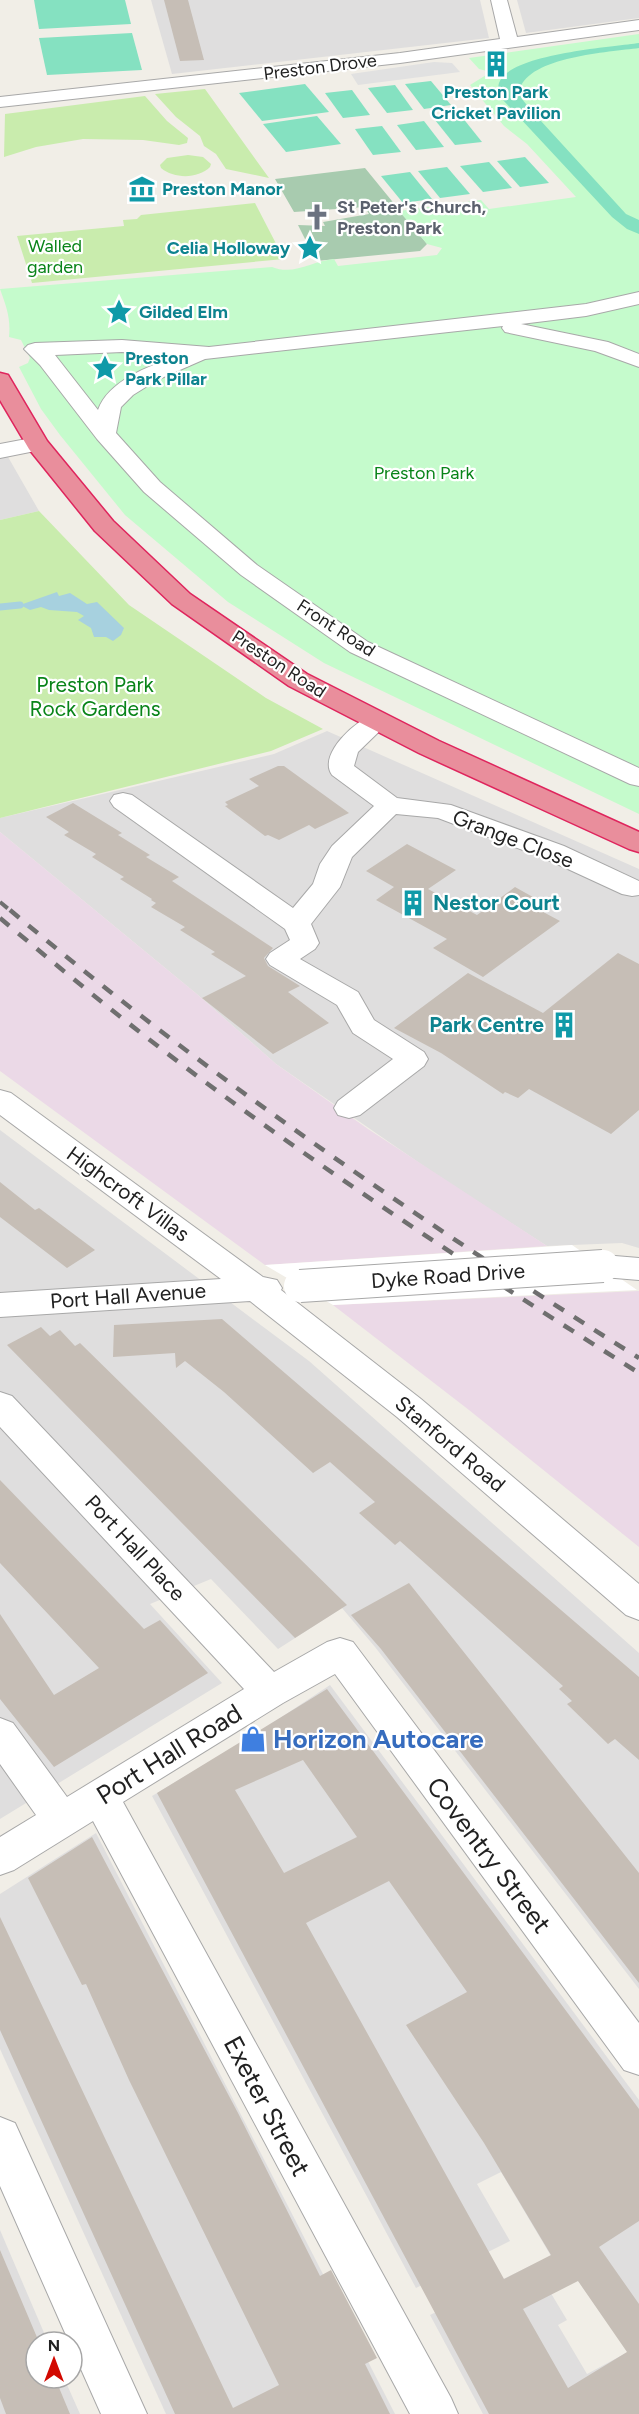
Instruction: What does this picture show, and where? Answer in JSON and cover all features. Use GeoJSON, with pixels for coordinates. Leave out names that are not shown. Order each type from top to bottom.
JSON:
{"type":"FeatureCollection","features":[{"type":"Feature","properties":{"kind":"highway","name":"Preston Road"},"geometry":{"type":"LineString","coordinates":[[0,380],[37,444],[104,526],[181,599],[298,680],[377,721],[639,843]]}},
{"type":"Feature","properties":{"kind":"street"},"geometry":{"type":"LineString","coordinates":[[499,0],[510,43]]}},
{"type":"Feature","properties":{"kind":"street","name":"Preston Drove"},"geometry":{"type":"LineString","coordinates":[[0,102],[358,63],[639,25]]}},
{"type":"Feature","properties":{"kind":"street","name":"Front Road"},"geometry":{"type":"LineString","coordinates":[[105,434],[110,406],[131,387],[174,362],[209,353],[586,310],[639,298]]}},
{"type":"Feature","properties":{"kind":"street"},"geometry":{"type":"LineString","coordinates":[[499,320],[510,327],[601,346],[639,360]]}},
{"type":"Feature","properties":{"kind":"street","name":"Front Road"},"geometry":{"type":"LineString","coordinates":[[209,353],[122,346],[35,349],[48,360],[105,434],[152,487],[249,570],[359,647],[639,778]]}},
{"type":"Feature","properties":{"kind":"street"},"geometry":{"type":"LineString","coordinates":[[0,451],[37,444]]}},
{"type":"Feature","properties":{"kind":"street"},"geometry":{"type":"LineString","coordinates":[[297,924],[308,906],[326,887],[334,864],[342,852],[390,806],[341,769],[340,761],[344,753],[377,721]]}},
{"type":"Feature","properties":{"kind":"street"},"geometry":{"type":"LineString","coordinates":[[123,801],[297,924],[305,943],[280,959],[348,999],[363,1026],[413,1059],[349,1108]]}},
{"type":"Feature","properties":{"kind":"street","name":"Grange Close"},"geometry":{"type":"LineString","coordinates":[[390,806],[442,811],[554,852],[632,888]]}},
{"type":"Feature","properties":{"kind":"street","name":"Highcroft Villas"},"geometry":{"type":"LineString","coordinates":[[0,1100],[257,1288]]}},
{"type":"Feature","properties":{"kind":"street","name":"Dyke Road Drive"},"geometry":{"type":"LineString","coordinates":[[257,1288],[603,1266],[639,1269]]}},
{"type":"Feature","properties":{"kind":"street","name":"Port Hall Avenue"},"geometry":{"type":"LineString","coordinates":[[0,1305],[257,1288]]}},
{"type":"Feature","properties":{"kind":"street","name":"Stanford Road"},"geometry":{"type":"LineString","coordinates":[[257,1288],[408,1408],[639,1605]]}},
{"type":"Feature","properties":{"kind":"street","name":"Port Hall Place"},"geometry":{"type":"LineString","coordinates":[[0,1405],[270,1692]]}},
{"type":"Feature","properties":{"kind":"street","name":"Port Hall Road"},"geometry":{"type":"LineString","coordinates":[[0,1858],[270,1692],[340,1653]]}},
{"type":"Feature","properties":{"kind":"street","name":"Coventry Street"},"geometry":{"type":"LineString","coordinates":[[340,1653],[639,2056]]}},
{"type":"Feature","properties":{"kind":"street"},"geometry":{"type":"LineString","coordinates":[[0,1734],[61,1819]]}},
{"type":"Feature","properties":{"kind":"street","name":"Exeter Street"},"geometry":{"type":"LineString","coordinates":[[100,1797],[435,2414]]}},
{"type":"Feature","properties":{"kind":"street"},"geometry":{"type":"LineString","coordinates":[[0,2137],[124,2414]]}},
{"type":"Feature","properties":{"kind":"shaded area"},"geometry":{"type":"Polygon","coordinates":[[[151,0],[480,0],[489,38],[172,74],[151,0]]]}},
{"type":"Feature","properties":{"kind":"shaded area"},"geometry":{"type":"Polygon","coordinates":[[[517,0],[639,0],[639,18],[526,33],[517,0]]]}},
{"type":"Feature","properties":{"kind":"shaded area"},"geometry":{"type":"Polygon","coordinates":[[[434,62],[452,63],[460,72],[358,85],[351,74],[434,62]]]}},
{"type":"Feature","properties":{"kind":"shaded area"},"geometry":{"type":"Polygon","coordinates":[[[0,443],[39,511],[0,520],[0,443]]]}},
{"type":"Feature","properties":{"kind":"shaded area"},"geometry":{"type":"Polygon","coordinates":[[[327,731],[639,869],[639,1248],[622,1243],[547,1246],[444,1180],[276,1064],[198,995],[0,832],[0,818],[274,754],[327,731]]]}},
{"type":"Feature","properties":{"kind":"shaded area"},"geometry":{"type":"Polygon","coordinates":[[[0,832],[198,995],[276,1064],[368,1129],[547,1246],[265,1265],[0,1071],[0,832]]]}},
{"type":"Feature","properties":{"kind":"shaded area"},"geometry":{"type":"Polygon","coordinates":[[[0,1130],[309,1361],[639,1653],[639,1989],[375,1647],[342,1608],[278,1649],[211,1579],[150,1604],[222,1683],[0,1819],[0,1130]]]}},
{"type":"Feature","properties":{"kind":"shaded area"},"geometry":{"type":"Polygon","coordinates":[[[639,1291],[639,1547],[469,1410],[333,1305],[639,1291]]]}},
{"type":"Feature","properties":{"kind":"shaded area"},"geometry":{"type":"Polygon","coordinates":[[[330,1685],[639,2100],[639,2398],[611,2414],[483,2414],[430,2315],[532,2265],[567,2320],[558,2325],[587,2374],[628,2352],[558,2252],[551,2256],[501,2172],[477,2184],[510,2241],[416,2288],[152,1796],[259,1732],[330,1685]]]}},
{"type":"Feature","properties":{"kind":"shaded area"},"geometry":{"type":"Polygon","coordinates":[[[96,1833],[395,2414],[166,2414],[0,2049],[0,1894],[96,1833]]]}},
{"type":"Feature","properties":{"kind":"shaded area"},"geometry":{"type":"Polygon","coordinates":[[[0,2230],[43,2330],[24,2330],[24,2390],[69,2390],[80,2414],[0,2414],[0,2230]]]}},
{"type":"Feature","properties":{"kind":"green space"},"geometry":{"type":"Polygon","coordinates":[[[34,0],[125,0],[131,24],[39,29],[34,0]]]}},
{"type":"Feature","properties":{"kind":"green space"},"geometry":{"type":"Polygon","coordinates":[[[132,33],[142,70],[47,75],[39,38],[132,33]]]}},
{"type":"Feature","properties":{"kind":"green space","name":"Preston Park"},"geometry":{"type":"Polygon","coordinates":[[[639,34],[639,814],[324,663],[228,602],[125,515],[41,409],[19,367],[28,363],[30,358],[21,340],[9,337],[9,318],[0,289],[272,267],[288,270],[334,259],[338,266],[437,255],[442,248],[427,244],[399,211],[481,200],[489,209],[576,197],[527,144],[504,126],[470,85],[491,72],[479,69],[469,58],[639,34]]]}},
{"type":"Feature","properties":{"kind":"green space"},"geometry":{"type":"Polygon","coordinates":[[[639,43],[639,48],[591,54],[554,63],[526,78],[520,89],[522,99],[530,109],[626,214],[639,220],[639,234],[627,229],[612,217],[503,100],[498,87],[506,73],[540,59],[639,43]]]}},
{"type":"Feature","properties":{"kind":"green space"},"geometry":{"type":"Polygon","coordinates":[[[431,81],[451,105],[424,109],[405,84],[431,81]]]}},
{"type":"Feature","properties":{"kind":"green space"},"geometry":{"type":"Polygon","coordinates":[[[305,84],[329,112],[262,121],[239,93],[305,84]]]}},
{"type":"Feature","properties":{"kind":"green space"},"geometry":{"type":"Polygon","coordinates":[[[395,85],[413,110],[387,113],[368,88],[395,85]]]}},
{"type":"Feature","properties":{"kind":"green space"},"geometry":{"type":"Polygon","coordinates":[[[205,89],[269,178],[226,169],[216,154],[204,146],[200,136],[176,117],[155,94],[205,89]]]}},
{"type":"Feature","properties":{"kind":"green space"},"geometry":{"type":"Polygon","coordinates":[[[352,90],[370,115],[343,118],[325,93],[352,90]]]}},
{"type":"Feature","properties":{"kind":"green space"},"geometry":{"type":"Polygon","coordinates":[[[145,96],[167,121],[188,138],[187,143],[179,145],[143,140],[83,139],[36,147],[4,157],[5,114],[145,96]]]}},
{"type":"Feature","properties":{"kind":"green space"},"geometry":{"type":"Polygon","coordinates":[[[317,116],[341,144],[286,152],[263,124],[317,116]]]}},
{"type":"Feature","properties":{"kind":"green space"},"geometry":{"type":"Polygon","coordinates":[[[462,117],[482,142],[455,145],[435,120],[462,117]]]}},
{"type":"Feature","properties":{"kind":"green space"},"geometry":{"type":"Polygon","coordinates":[[[424,121],[444,147],[416,150],[397,125],[424,121]]]}},
{"type":"Feature","properties":{"kind":"green space"},"geometry":{"type":"Polygon","coordinates":[[[382,126],[401,152],[373,155],[355,129],[382,126]]]}},
{"type":"Feature","properties":{"kind":"green space"},"geometry":{"type":"Polygon","coordinates":[[[188,155],[203,157],[211,164],[210,167],[199,174],[186,176],[172,174],[161,168],[160,165],[167,158],[188,155]]]}},
{"type":"Feature","properties":{"kind":"green space"},"geometry":{"type":"Polygon","coordinates":[[[525,157],[549,183],[520,187],[497,161],[525,157]]]}},
{"type":"Feature","properties":{"kind":"green space"},"geometry":{"type":"Polygon","coordinates":[[[489,162],[512,188],[483,192],[460,166],[489,162]]]}},
{"type":"Feature","properties":{"kind":"green space"},"geometry":{"type":"Polygon","coordinates":[[[447,167],[470,194],[440,198],[418,171],[447,167]]]}},
{"type":"Feature","properties":{"kind":"green space"},"geometry":{"type":"Polygon","coordinates":[[[365,168],[427,244],[420,251],[316,261],[298,225],[325,226],[323,222],[369,214],[365,207],[294,212],[275,179],[365,168]]]}},
{"type":"Feature","properties":{"kind":"green space"},"geometry":{"type":"Polygon","coordinates":[[[410,172],[432,199],[403,203],[381,176],[410,172]]]}},
{"type":"Feature","properties":{"kind":"green space","name":"Walled garden"},"geometry":{"type":"Polygon","coordinates":[[[255,203],[284,259],[32,283],[17,236],[124,226],[123,220],[137,219],[141,215],[255,203]]]}},
{"type":"Feature","properties":{"kind":"green space","name":"Preston Park Rock Gardens"},"geometry":{"type":"Polygon","coordinates":[[[39,511],[129,605],[266,698],[323,729],[271,751],[0,818],[0,520],[39,511]]]}},
{"type":"Feature","properties":{"kind":"water"},"geometry":{"type":"Polygon","coordinates":[[[57,592],[59,596],[70,593],[87,604],[97,602],[124,628],[121,635],[113,641],[106,637],[94,637],[91,628],[78,620],[84,616],[77,612],[49,610],[41,607],[30,610],[20,605],[57,592]]]}},
{"type":"Feature","properties":{"kind":"pier"},"geometry":{"type":"Polygon","coordinates":[[[572,1245],[637,1290],[333,1305],[265,1265],[572,1245]]]}},
{"type":"Feature","properties":{"kind":"building"},"geometry":{"type":"Polygon","coordinates":[[[164,0],[188,0],[204,60],[180,61],[164,0]]]}},
{"type":"Feature","properties":{"kind":"building"},"geometry":{"type":"Polygon","coordinates":[[[278,766],[284,766],[349,813],[315,829],[309,825],[279,840],[265,836],[225,806],[228,805],[225,802],[259,786],[249,779],[278,766]]]}},
{"type":"Feature","properties":{"kind":"building"},"geometry":{"type":"Polygon","coordinates":[[[73,803],[122,833],[118,835],[150,855],[146,857],[179,877],[172,881],[273,948],[264,958],[268,966],[300,986],[288,992],[329,1023],[273,1054],[202,998],[246,976],[211,954],[215,952],[180,930],[185,927],[151,907],[156,903],[152,899],[120,879],[124,877],[92,857],[96,854],[64,835],[69,832],[46,817],[73,803]]]}},
{"type":"Feature","properties":{"kind":"building","name":"Nestor Court"},"geometry":{"type":"Polygon","coordinates":[[[407,844],[456,870],[428,889],[477,915],[515,887],[540,901],[532,906],[560,921],[483,977],[433,948],[447,939],[376,900],[394,887],[366,871],[407,844]]]}},
{"type":"Feature","properties":{"kind":"building"},"geometry":{"type":"Polygon","coordinates":[[[618,953],[639,964],[639,1110],[611,1134],[529,1089],[518,1098],[505,1092],[503,1094],[441,1053],[394,1028],[468,973],[543,1013],[618,953]]]}},
{"type":"Feature","properties":{"kind":"building"},"geometry":{"type":"Polygon","coordinates":[[[0,1182],[35,1210],[39,1208],[95,1250],[67,1268],[0,1217],[0,1182]]]}},
{"type":"Feature","properties":{"kind":"building"},"geometry":{"type":"Polygon","coordinates":[[[222,1319],[639,1677],[639,1760],[615,1739],[608,1744],[567,1704],[572,1701],[559,1689],[563,1686],[400,1541],[395,1545],[359,1513],[375,1502],[330,1462],[313,1473],[224,1392],[185,1361],[176,1368],[175,1353],[113,1357],[114,1325],[222,1319]]]}},
{"type":"Feature","properties":{"kind":"building"},"geometry":{"type":"Polygon","coordinates":[[[41,1327],[50,1336],[60,1330],[75,1346],[80,1343],[347,1605],[295,1638],[7,1345],[41,1327]]]}},
{"type":"Feature","properties":{"kind":"building"},"geometry":{"type":"Polygon","coordinates":[[[0,1480],[144,1629],[160,1620],[208,1673],[54,1767],[0,1699],[0,1614],[54,1695],[99,1668],[0,1563],[0,1480]]]}},
{"type":"Feature","properties":{"kind":"building"},"geometry":{"type":"Polygon","coordinates":[[[409,1583],[639,1873],[639,1983],[381,1649],[351,1615],[409,1583]]]}},
{"type":"Feature","properties":{"kind":"building"},"geometry":{"type":"Polygon","coordinates":[[[327,1689],[639,2109],[639,2221],[599,2247],[639,2304],[639,2414],[489,2414],[157,1793],[327,1689]],[[303,1760],[235,1790],[284,1873],[357,1837],[303,1760]],[[389,1881],[306,1923],[504,2279],[551,2255],[484,2143],[406,2025],[467,1992],[389,1881]],[[578,2281],[523,2309],[568,2388],[627,2352],[578,2281]]]}},
{"type":"Feature","properties":{"kind":"building"},"geometry":{"type":"Polygon","coordinates":[[[92,1837],[238,2113],[320,2276],[331,2270],[377,2358],[365,2364],[390,2414],[175,2414],[0,2030],[0,1917],[233,2408],[279,2385],[129,2080],[86,1984],[82,1985],[28,1878],[92,1837]]]}},
{"type":"Feature","properties":{"kind":"building"},"geometry":{"type":"Polygon","coordinates":[[[0,2250],[34,2330],[24,2330],[24,2390],[60,2390],[70,2414],[6,2414],[0,2398],[0,2250]]]}},
{"type":"Feature","properties":{"kind":"waterway"},"geometry":{"type":"LineString","coordinates":[[0,607],[20,605]]}},
{"type":"Feature","properties":{"kind":"railway"},"geometry":{"type":"LineString","coordinates":[[0,902],[12,912]]}},
{"type":"Feature","properties":{"kind":"railway"},"geometry":{"type":"LineString","coordinates":[[10,910],[85,972],[238,1089],[476,1254],[639,1358]]}},
{"type":"Feature","properties":{"kind":"railway"},"geometry":{"type":"LineString","coordinates":[[0,918],[143,1034],[281,1137],[433,1240],[639,1373]]}},
{"type":"Feature","properties":{"kind":"place","name":"Preston Park Cricket Pavilion"},"geometry":{"type":"Point","coordinates":[496,64]}},
{"type":"Feature","properties":{"kind":"place","name":"Preston Manor"},"geometry":{"type":"Point","coordinates":[142,189]}},
{"type":"Feature","properties":{"kind":"place","name":"St Peter's Church, Preston Park"},"geometry":{"type":"Point","coordinates":[317,217]}},
{"type":"Feature","properties":{"kind":"place","name":"Celia Holloway"},"geometry":{"type":"Point","coordinates":[310,248]}},
{"type":"Feature","properties":{"kind":"place","name":"Gilded Elm"},"geometry":{"type":"Point","coordinates":[119,312]}},
{"type":"Feature","properties":{"kind":"place","name":"Preston Park Pillar"},"geometry":{"type":"Point","coordinates":[105,368]}},
{"type":"Feature","properties":{"kind":"place","name":"Nestor Court"},"geometry":{"type":"Point","coordinates":[413,903]}},
{"type":"Feature","properties":{"kind":"place","name":"Park Centre"},"geometry":{"type":"Point","coordinates":[564,1025]}},
{"type":"Feature","properties":{"kind":"place","name":"Horizon Autocare"},"geometry":{"type":"Point","coordinates":[253,1739]}}]}
